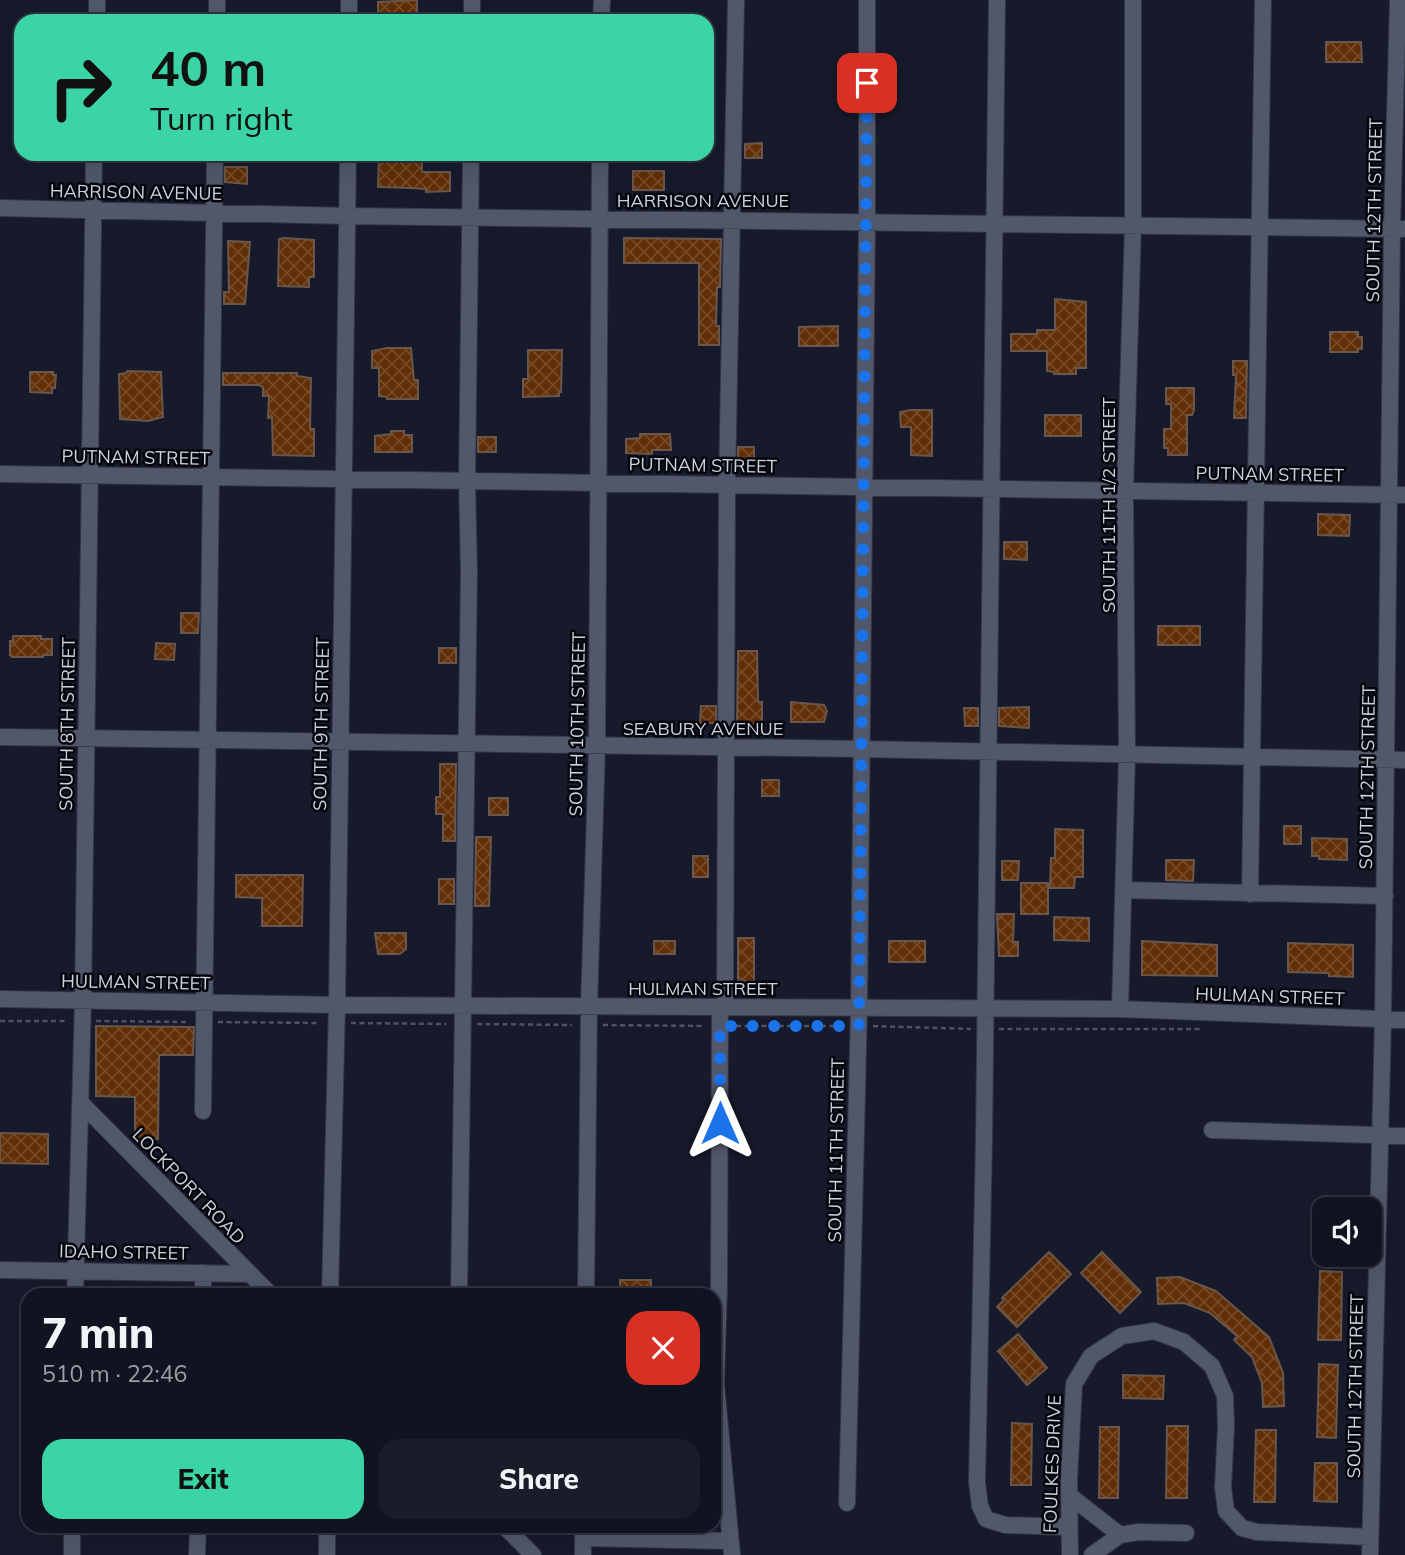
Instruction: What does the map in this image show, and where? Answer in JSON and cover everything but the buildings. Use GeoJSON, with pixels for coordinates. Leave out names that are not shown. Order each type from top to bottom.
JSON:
{"type":"FeatureCollection","features":[{"type":"Feature","properties":{"kind":"street"},"geometry":{"type":"LineString","coordinates":[[717,1288],[736,0]]}},
{"type":"Feature","properties":{"kind":"street","name":"SOUTH 11TH STREET"},"geometry":{"type":"LineString","coordinates":[[847,1503],[859,1026],[867,0]]}},
{"type":"Feature","properties":{"kind":"street"},"geometry":{"type":"LineString","coordinates":[[997,0],[993,489],[977,1482],[980,1506],[986,1519],[1005,1525],[1069,1527]]}},
{"type":"Feature","properties":{"kind":"street","name":"SOUTH 11TH 1/2 STREET"},"geometry":{"type":"LineString","coordinates":[[1119,1009],[1127,755],[1125,491],[1133,225],[1133,0]]}},
{"type":"Feature","properties":{"kind":"street"},"geometry":{"type":"LineString","coordinates":[[1250,894],[1263,0]]}},
{"type":"Feature","properties":{"kind":"street","name":"SOUTH 12TH STREET"},"geometry":{"type":"LineString","coordinates":[[1370,1555],[1387,760],[1397,495],[1398,0]]}},
{"type":"Feature","properties":{"kind":"street","name":"SOUTH 8TH STREET"},"geometry":{"type":"LineString","coordinates":[[75,1288],[83,1020],[94,161]]}},
{"type":"Feature","properties":{"kind":"street"},"geometry":{"type":"LineString","coordinates":[[203,1111],[215,161]]}},
{"type":"Feature","properties":{"kind":"street","name":"SOUTH 9TH STREET"},"geometry":{"type":"LineString","coordinates":[[330,1288],[337,1023],[348,161]]}},
{"type":"Feature","properties":{"kind":"street"},"geometry":{"type":"LineString","coordinates":[[459,1288],[469,572],[467,481],[471,161]]}},
{"type":"Feature","properties":{"kind":"street","name":"SOUTH 10TH STREET"},"geometry":{"type":"LineString","coordinates":[[586,1288],[589,1007],[597,747],[600,161]]}},
{"type":"Feature","properties":{"kind":"street","name":"HARRISON AVENUE"},"geometry":{"type":"LineString","coordinates":[[0,208],[347,216],[1399,229]]}},
{"type":"Feature","properties":{"kind":"street","name":"PUTNAM STREET"},"geometry":{"type":"LineString","coordinates":[[0,474],[1397,495]]}},
{"type":"Feature","properties":{"kind":"street","name":"SEABURY AVENUE"},"geometry":{"type":"LineString","coordinates":[[0,737],[862,749],[1405,760]]}},
{"type":"Feature","properties":{"kind":"street"},"geometry":{"type":"LineString","coordinates":[[1123,890],[1385,896]]}},
{"type":"Feature","properties":{"kind":"street","name":"HULMAN STREET"},"geometry":{"type":"LineString","coordinates":[[0,999],[337,1005],[1119,1009],[1405,1020]]}},
{"type":"Feature","properties":{"kind":"street","name":"LOCKPORT ROAD"},"geometry":{"type":"LineString","coordinates":[[80,1102],[263,1288]]}},
{"type":"Feature","properties":{"kind":"street"},"geometry":{"type":"LineString","coordinates":[[1212,1130],[1405,1136]]}},
{"type":"Feature","properties":{"kind":"street","name":"IDAHO STREET"},"geometry":{"type":"LineString","coordinates":[[0,1270],[248,1274]]}},
{"type":"Feature","properties":{"kind":"street"},"geometry":{"type":"LineString","coordinates":[[203,1273],[203,1288]]}},
{"type":"Feature","properties":{"kind":"street","name":"FOULKES DRIVE"},"geometry":{"type":"LineString","coordinates":[[1070,1555],[1069,1495],[1074,1384],[1091,1356],[1122,1336],[1154,1331],[1184,1342],[1212,1366],[1225,1396],[1223,1487],[1226,1511],[1242,1528],[1257,1532],[1370,1537]]}},
{"type":"Feature","properties":{"kind":"street"},"geometry":{"type":"LineString","coordinates":[[592,1533],[731,1548],[721,1439]]}},
{"type":"Feature","properties":{"kind":"street"},"geometry":{"type":"LineString","coordinates":[[1069,1495],[1120,1535]]}},
{"type":"Feature","properties":{"kind":"street"},"geometry":{"type":"LineString","coordinates":[[1092,1555],[1120,1535],[1139,1532],[1186,1533]]}},
{"type":"Feature","properties":{"kind":"street"},"geometry":{"type":"LineString","coordinates":[[72,1533],[72,1555]]}},
{"type":"Feature","properties":{"kind":"street"},"geometry":{"type":"LineString","coordinates":[[198,1533],[198,1555]]}},
{"type":"Feature","properties":{"kind":"street"},"geometry":{"type":"LineString","coordinates":[[327,1533],[327,1555]]}},
{"type":"Feature","properties":{"kind":"street"},"geometry":{"type":"LineString","coordinates":[[511,1533],[533,1555]]}},
{"type":"Feature","properties":{"kind":"street"},"geometry":{"type":"LineString","coordinates":[[583,1533],[583,1555]]}},
{"type":"Feature","properties":{"kind":"path"},"geometry":{"type":"LineString","coordinates":[[0,1021],[1205,1029]]}},
{"type":"Feature","properties":{"kind":"route"},"geometry":{"type":"LineString","coordinates":[[720,1123],[720,1026],[859,1026],[867,83]]}}]}
